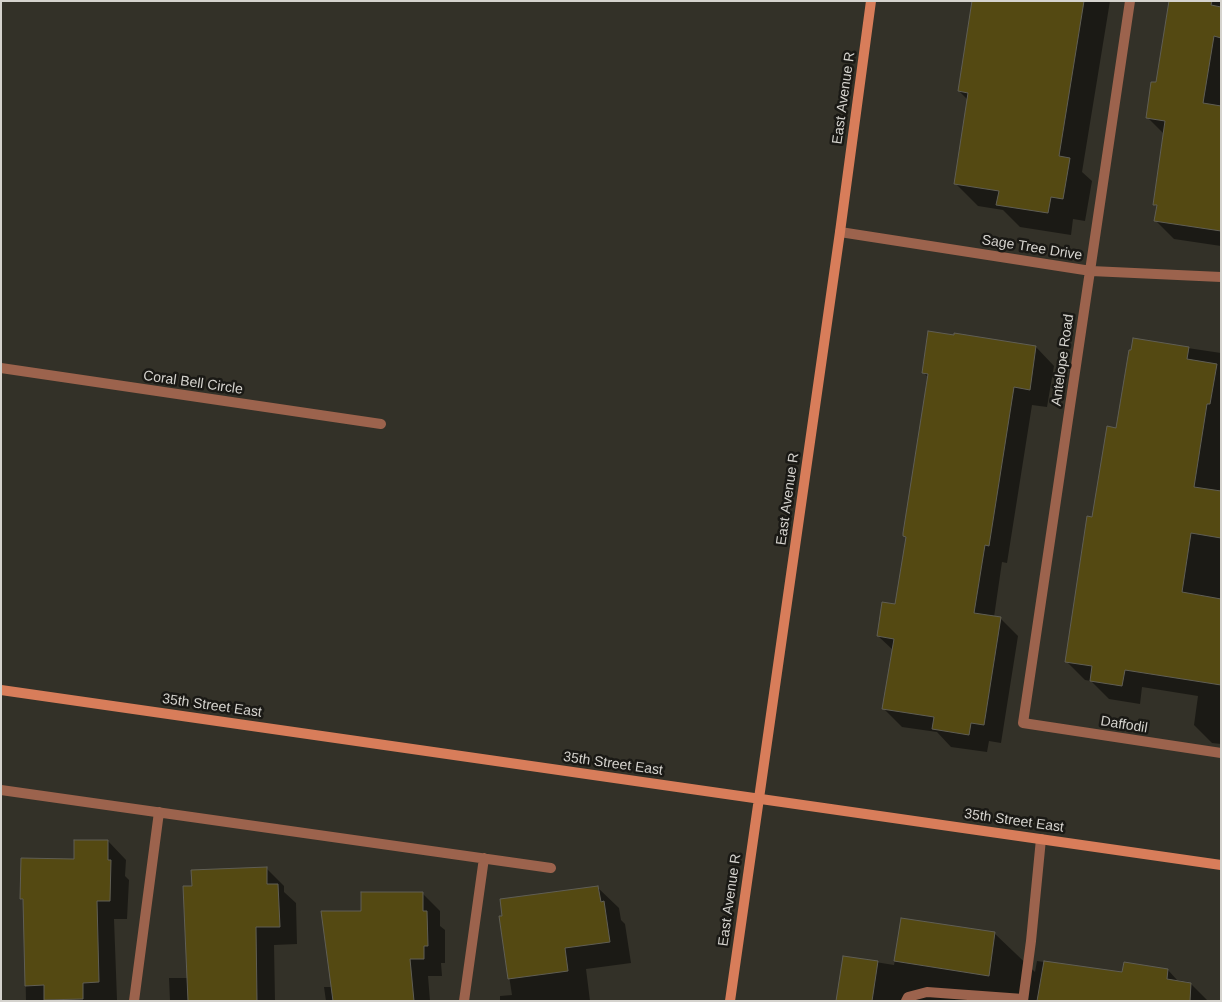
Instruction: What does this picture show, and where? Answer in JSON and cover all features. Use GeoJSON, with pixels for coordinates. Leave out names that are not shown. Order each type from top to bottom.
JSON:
{"type":"FeatureCollection","features":[{"type":"Feature","properties":{"kind":"street","name":"East Avenue R"},"geometry":{"type":"LineString","coordinates":[[730,1001],[840,232],[871,1]]}},
{"type":"Feature","properties":{"kind":"street","name":"Antelope Road"},"geometry":{"type":"LineString","coordinates":[[1024,724],[1130,1]]}},
{"type":"Feature","properties":{"kind":"street","name":"Sage Tree Drive"},"geometry":{"type":"LineString","coordinates":[[840,232],[1090,271],[1221,277]]}},
{"type":"Feature","properties":{"kind":"street","name":"Coral Bell Circle"},"geometry":{"type":"LineString","coordinates":[[1,368],[382,424]]}},
{"type":"Feature","properties":{"kind":"street","name":"35th Street East"},"geometry":{"type":"LineString","coordinates":[[1,690],[1221,865]]}},
{"type":"Feature","properties":{"kind":"street","name":"Daffodil"},"geometry":{"type":"LineString","coordinates":[[1024,724],[1221,753]]}},
{"type":"Feature","properties":{"kind":"street"},"geometry":{"type":"LineString","coordinates":[[1,790],[551,868]]}},
{"type":"Feature","properties":{"kind":"street"},"geometry":{"type":"LineString","coordinates":[[134,1001],[160,812]]}},
{"type":"Feature","properties":{"kind":"street"},"geometry":{"type":"LineString","coordinates":[[906,1001],[908,997],[927,992],[1023,1000],[1041,839]]}},
{"type":"Feature","properties":{"kind":"street"},"geometry":{"type":"LineString","coordinates":[[464,1001],[484,858]]}},
{"type":"Feature","properties":{"kind":"building"},"geometry":{"type":"Polygon","coordinates":[[[972,1],[1084,1],[1059,156],[1070,158],[1063,199],[1051,197],[1048,213],[996,205],[999,191],[954,184],[968,93],[958,91],[972,1]]]}},
{"type":"Feature","properties":{"kind":"building"},"geometry":{"type":"Polygon","coordinates":[[[1169,1],[1212,1],[1211,5],[1221,7],[1221,38],[1214,36],[1203,103],[1221,106],[1221,231],[1154,221],[1157,205],[1153,205],[1165,121],[1146,118],[1151,82],[1156,82],[1169,1]]]}},
{"type":"Feature","properties":{"kind":"building"},"geometry":{"type":"Polygon","coordinates":[[[928,331],[954,335],[954,333],[1036,346],[1030,390],[1014,387],[989,546],[985,545],[974,613],[1001,617],[984,725],[971,723],[969,735],[932,729],[934,717],[882,709],[894,639],[877,636],[882,602],[895,604],[906,537],[903,536],[903,533],[928,374],[922,373],[928,331]]]}},
{"type":"Feature","properties":{"kind":"building"},"geometry":{"type":"Polygon","coordinates":[[[1133,338],[1189,347],[1187,359],[1217,364],[1210,404],[1207,404],[1194,487],[1221,491],[1221,538],[1191,533],[1182,592],[1221,599],[1221,685],[1125,670],[1122,686],[1090,681],[1092,666],[1065,662],[1087,516],[1092,517],[1107,426],[1116,428],[1129,350],[1131,350],[1133,338]]]}},
{"type":"Feature","properties":{"kind":"building"},"geometry":{"type":"Polygon","coordinates":[[[74,840],[108,840],[108,860],[111,860],[110,901],[97,901],[99,982],[83,983],[83,999],[44,1000],[44,985],[25,986],[23,899],[20,899],[21,858],[74,859],[74,840]]]}},
{"type":"Feature","properties":{"kind":"building"},"geometry":{"type":"Polygon","coordinates":[[[267,867],[267,884],[278,884],[280,927],[256,927],[257,1001],[188,1001],[183,886],[192,886],[191,870],[267,867]]]}},
{"type":"Feature","properties":{"kind":"building"},"geometry":{"type":"Polygon","coordinates":[[[598,886],[601,902],[604,901],[610,942],[565,948],[568,971],[508,979],[499,916],[502,916],[500,899],[598,886]]]}},
{"type":"Feature","properties":{"kind":"building"},"geometry":{"type":"Polygon","coordinates":[[[361,892],[423,892],[423,911],[427,911],[428,946],[424,946],[424,959],[410,959],[414,1001],[333,1001],[321,911],[361,911],[361,892]]]}},
{"type":"Feature","properties":{"kind":"building"},"geometry":{"type":"Polygon","coordinates":[[[901,918],[995,932],[989,976],[894,961],[901,918]]]}},
{"type":"Feature","properties":{"kind":"building"},"geometry":{"type":"Polygon","coordinates":[[[843,956],[878,961],[872,1001],[836,1001],[843,956]]]}},
{"type":"Feature","properties":{"kind":"building"},"geometry":{"type":"Polygon","coordinates":[[[1044,961],[1122,972],[1124,962],[1168,969],[1167,979],[1191,983],[1190,1001],[1037,1001],[1044,961]]]}}]}
